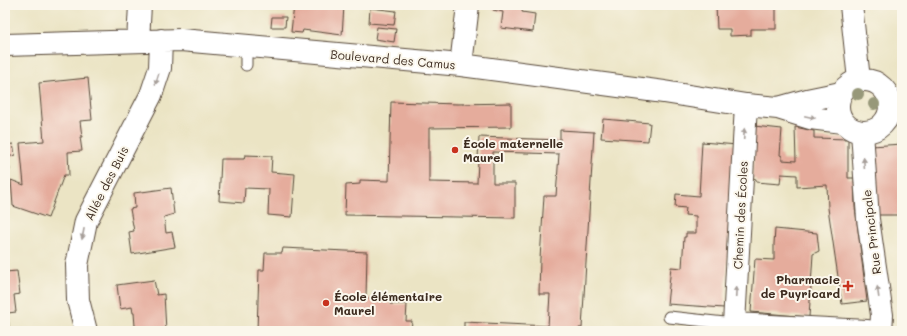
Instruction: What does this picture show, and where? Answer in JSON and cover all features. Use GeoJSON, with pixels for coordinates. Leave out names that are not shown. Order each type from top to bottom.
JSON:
{"type":"FeatureCollection","features":[{"type":"Feature","properties":{"kind":"street"},"geometry":{"type":"LineString","coordinates":[[138,41],[140,5]]}},
{"type":"Feature","properties":{"kind":"street"},"geometry":{"type":"LineString","coordinates":[[461,65],[468,5]]}},
{"type":"Feature","properties":{"kind":"street"},"geometry":{"type":"LineString","coordinates":[[851,5],[869,82],[888,97],[892,123],[873,131],[862,132],[850,129],[843,122],[838,108],[841,93],[848,85],[869,82],[902,90]]}},
{"type":"Feature","properties":{"kind":"street","name":"Allée des Buis"},"geometry":{"type":"LineString","coordinates":[[86,331],[78,300],[77,265],[86,221],[151,95],[160,68],[161,40]]}},
{"type":"Feature","properties":{"kind":"street","name":"Boulevard des Camus"},"geometry":{"type":"LineString","coordinates":[[5,44],[182,40],[246,56],[461,65],[664,92],[746,105],[778,108],[810,118],[843,122]]}},
{"type":"Feature","properties":{"kind":"street","name":"Boulevard des Camus"},"geometry":{"type":"LineString","coordinates":[[778,108],[841,93]]}},
{"type":"Feature","properties":{"kind":"street","name":"Chemin des Écoles"},"geometry":{"type":"LineString","coordinates":[[734,324],[746,105]]}},
{"type":"Feature","properties":{"kind":"street","name":"Rue Principale"},"geometry":{"type":"LineString","coordinates":[[862,132],[868,219],[882,315],[881,331]]}},
{"type":"Feature","properties":{"kind":"street"},"geometry":{"type":"LineString","coordinates":[[734,324],[867,331]]}},
{"type":"Feature","properties":{"kind":"lane"},"geometry":{"type":"LineString","coordinates":[[669,317],[734,324]]}},
{"type":"Feature","properties":{"kind":"building"},"geometry":{"type":"Polygon","coordinates":[[[294,5],[326,5],[331,7],[332,5],[344,6],[342,35],[303,30],[302,33],[291,32],[294,5]]]}},
{"type":"Feature","properties":{"kind":"building"},"geometry":{"type":"Polygon","coordinates":[[[494,5],[523,5],[522,12],[535,14],[533,32],[501,28],[503,12],[493,10],[494,5]]]}},
{"type":"Feature","properties":{"kind":"building"},"geometry":{"type":"Polygon","coordinates":[[[716,5],[776,5],[776,29],[751,29],[751,35],[730,36],[730,29],[717,29],[716,5]]]}},
{"type":"Feature","properties":{"kind":"building"},"geometry":{"type":"Polygon","coordinates":[[[370,8],[396,11],[394,25],[369,23],[370,8]]]}},
{"type":"Feature","properties":{"kind":"building"},"geometry":{"type":"Polygon","coordinates":[[[272,17],[286,17],[285,27],[271,27],[272,17]]]}},
{"type":"Feature","properties":{"kind":"building"},"geometry":{"type":"Polygon","coordinates":[[[377,27],[396,29],[394,42],[375,39],[377,27]]]}},
{"type":"Feature","properties":{"kind":"building"},"geometry":{"type":"Polygon","coordinates":[[[88,78],[92,120],[80,121],[82,151],[68,152],[69,175],[64,175],[48,218],[13,206],[11,180],[24,185],[20,143],[44,141],[39,83],[88,78]]]}},
{"type":"Feature","properties":{"kind":"building"},"geometry":{"type":"Polygon","coordinates":[[[391,102],[458,104],[511,103],[511,127],[429,128],[429,182],[477,183],[479,137],[560,140],[560,130],[594,132],[582,328],[579,328],[579,331],[464,331],[464,322],[548,326],[550,294],[539,294],[544,196],[556,196],[559,154],[493,152],[493,183],[515,183],[515,218],[345,215],[346,185],[360,184],[360,180],[389,181],[391,102]]]}},
{"type":"Feature","properties":{"kind":"building"},"geometry":{"type":"Polygon","coordinates":[[[603,119],[650,123],[648,141],[601,138],[603,119]]]}},
{"type":"Feature","properties":{"kind":"building"},"geometry":{"type":"Polygon","coordinates":[[[754,126],[782,129],[780,155],[782,156],[782,160],[796,161],[795,127],[814,131],[814,138],[848,139],[848,178],[854,178],[855,207],[867,301],[842,304],[828,208],[827,185],[797,187],[797,175],[781,174],[780,184],[756,182],[756,179],[752,178],[754,154],[751,153],[754,126]]]}},
{"type":"Feature","properties":{"kind":"building"},"geometry":{"type":"Polygon","coordinates":[[[702,142],[737,145],[724,308],[667,304],[671,267],[682,268],[684,237],[686,237],[686,233],[696,233],[696,216],[685,215],[686,208],[675,207],[676,194],[699,196],[702,142]]]}},
{"type":"Feature","properties":{"kind":"building"},"geometry":{"type":"Polygon","coordinates":[[[13,144],[15,155],[8,157],[10,170],[5,170],[5,145],[13,144]]]}},
{"type":"Feature","properties":{"kind":"building"},"geometry":{"type":"Polygon","coordinates":[[[902,144],[902,215],[877,215],[872,146],[902,144]]]}},
{"type":"Feature","properties":{"kind":"building"},"geometry":{"type":"Polygon","coordinates":[[[245,155],[272,156],[271,172],[295,174],[292,217],[268,215],[269,189],[245,188],[244,203],[219,201],[221,159],[244,159],[245,155]]]}},
{"type":"Feature","properties":{"kind":"building"},"geometry":{"type":"Polygon","coordinates":[[[171,188],[174,214],[164,217],[166,233],[172,232],[175,247],[132,254],[129,232],[134,231],[130,209],[135,208],[134,193],[171,188]]]}},
{"type":"Feature","properties":{"kind":"building"},"geometry":{"type":"Polygon","coordinates":[[[775,229],[817,233],[819,251],[813,254],[809,317],[751,312],[755,259],[774,260],[775,229]]]}},
{"type":"Feature","properties":{"kind":"building"},"geometry":{"type":"Polygon","coordinates":[[[283,248],[367,252],[366,298],[390,299],[390,304],[407,304],[406,321],[412,321],[411,331],[257,331],[259,270],[264,270],[265,253],[282,253],[283,248]]]}},
{"type":"Feature","properties":{"kind":"building"},"geometry":{"type":"Polygon","coordinates":[[[17,271],[20,294],[14,295],[16,312],[8,313],[9,328],[5,328],[5,272],[17,271]]]}},
{"type":"Feature","properties":{"kind":"building"},"geometry":{"type":"Polygon","coordinates":[[[154,280],[157,295],[164,294],[166,331],[137,331],[132,307],[120,309],[117,285],[154,280]]]}},
{"type":"Feature","properties":{"kind":"building"},"geometry":{"type":"Polygon","coordinates":[[[677,328],[696,330],[696,331],[678,331],[677,328]]]}},
{"type":"Feature","properties":{"kind":"place","name":"École maternelle Maurel"},"geometry":{"type":"Point","coordinates":[455,150]}},
{"type":"Feature","properties":{"kind":"place","name":"Pharmacie de Puyricard"},"geometry":{"type":"Point","coordinates":[848,286]}},
{"type":"Feature","properties":{"kind":"place","name":"École élémentaire Maurel"},"geometry":{"type":"Point","coordinates":[326,303]}}]}
